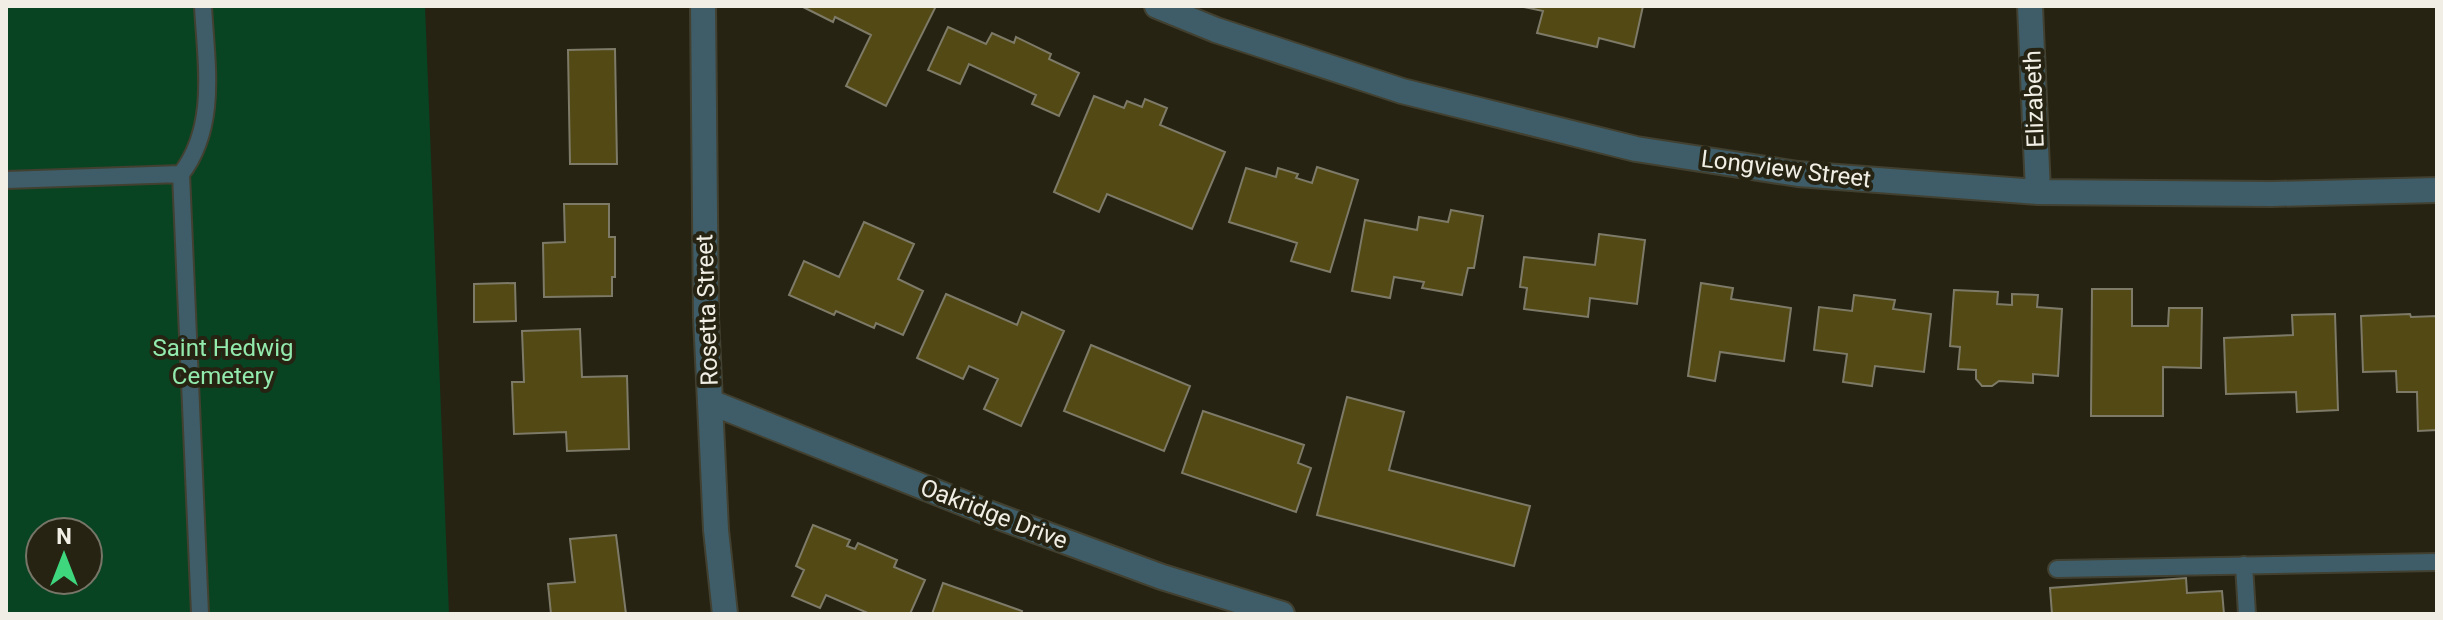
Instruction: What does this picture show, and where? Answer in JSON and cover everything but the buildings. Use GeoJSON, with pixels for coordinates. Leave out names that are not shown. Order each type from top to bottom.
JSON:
{"type":"FeatureCollection","features":[{"type":"Feature","properties":{"kind":"street","name":"Rosetta Street"},"geometry":{"type":"LineString","coordinates":[[703,6],[706,301],[716,530],[725,614]]}},
{"type":"Feature","properties":{"kind":"street","name":"Longview Street"},"geometry":{"type":"LineString","coordinates":[[1157,6],[1216,30],[1402,91],[1636,149],[1798,174],[2038,192],[2272,194],[2437,190]]}},
{"type":"Feature","properties":{"kind":"street","name":"Elizabeth"},"geometry":{"type":"LineString","coordinates":[[2030,6],[2038,192]]}},
{"type":"Feature","properties":{"kind":"street","name":"Oakridge Drive"},"geometry":{"type":"LineString","coordinates":[[710,402],[1019,525],[1162,577],[1282,614]]}},
{"type":"Feature","properties":{"kind":"lane"},"geometry":{"type":"LineString","coordinates":[[200,614],[181,174],[193,158],[203,132],[207,106],[203,6]]}},
{"type":"Feature","properties":{"kind":"lane"},"geometry":{"type":"LineString","coordinates":[[6,180],[181,174]]}},
{"type":"Feature","properties":{"kind":"lane"},"geometry":{"type":"LineString","coordinates":[[2057,569],[2437,562]]}},
{"type":"Feature","properties":{"kind":"lane"},"geometry":{"type":"LineString","coordinates":[[2244,565],[2247,614]]}},
{"type":"Feature","properties":{"kind":"green space","name":"Saint Hedwig Cemetery"},"geometry":{"type":"Polygon","coordinates":[[[6,6],[425,6],[449,614],[6,614],[6,6]]]}}]}
